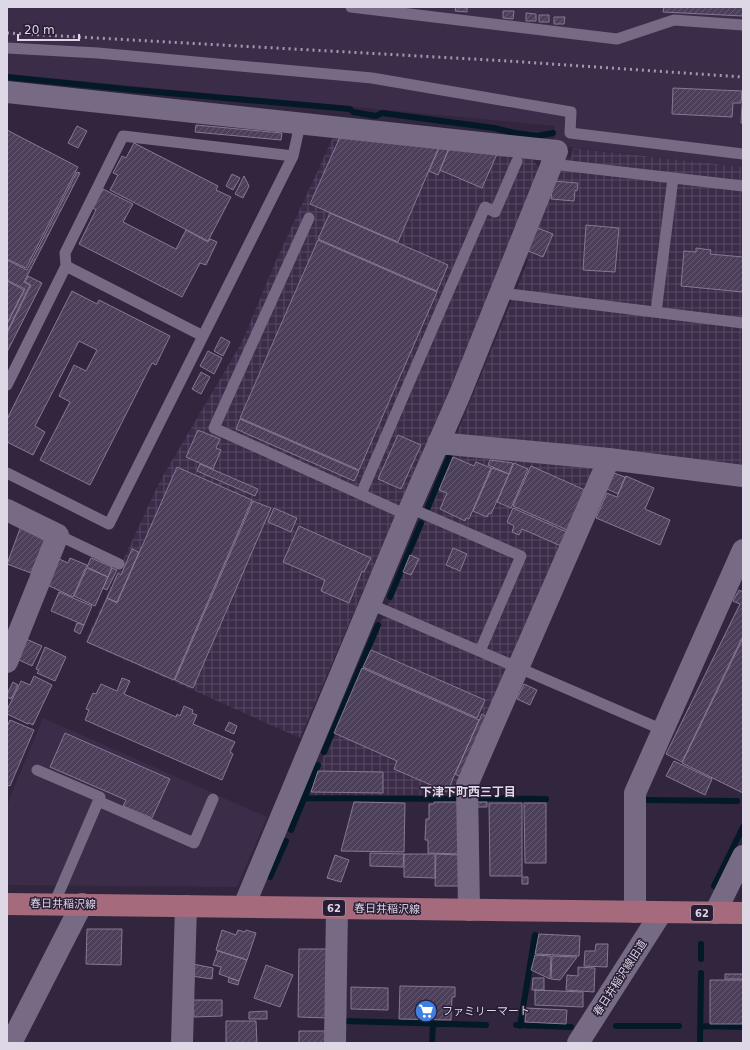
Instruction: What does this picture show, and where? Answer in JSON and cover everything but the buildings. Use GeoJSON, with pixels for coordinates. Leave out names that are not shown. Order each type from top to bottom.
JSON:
{"type":"FeatureCollection","features":[{"type":"Feature","properties":{"kind":"main road","name":"春日井稲沢線"},"geometry":{"type":"LineString","coordinates":[[7,904],[743,913]]}},
{"type":"Feature","properties":{"kind":"street"},"geometry":{"type":"LineString","coordinates":[[7,92],[557,151],[460,394],[408,511],[244,906]]}},
{"type":"Feature","properties":{"kind":"street"},"geometry":{"type":"LineString","coordinates":[[438,443],[609,460],[743,476]]}},
{"type":"Feature","properties":{"kind":"street"},"geometry":{"type":"LineString","coordinates":[[469,910],[468,785],[609,460]]}},
{"type":"Feature","properties":{"kind":"street"},"geometry":{"type":"LineString","coordinates":[[7,510],[58,535],[7,662]]}},
{"type":"Feature","properties":{"kind":"street"},"geometry":{"type":"LineString","coordinates":[[635,912],[636,793],[743,550]]}},
{"type":"Feature","properties":{"kind":"street"},"geometry":{"type":"LineString","coordinates":[[715,913],[743,856]]}},
{"type":"Feature","properties":{"kind":"street"},"geometry":{"type":"LineString","coordinates":[[11,1043],[82,904]]}},
{"type":"Feature","properties":{"kind":"street"},"geometry":{"type":"LineString","coordinates":[[182,1043],[186,906]]}},
{"type":"Feature","properties":{"kind":"street"},"geometry":{"type":"LineString","coordinates":[[335,1043],[337,908]]}},
{"type":"Feature","properties":{"kind":"street","name":"春日井稲沢線旧道"},"geometry":{"type":"LineString","coordinates":[[578,1043],[661,913]]}},
{"type":"Feature","properties":{"kind":"lane"},"geometry":{"type":"LineString","coordinates":[[351,7],[617,39],[674,20],[743,25]]}},
{"type":"Feature","properties":{"kind":"lane"},"geometry":{"type":"LineString","coordinates":[[7,48],[98,53],[372,78],[571,112],[570,133],[743,154]]}},
{"type":"Feature","properties":{"kind":"lane"},"geometry":{"type":"LineString","coordinates":[[7,473],[109,524],[294,156],[300,124]]}},
{"type":"Feature","properties":{"kind":"lane"},"geometry":{"type":"LineString","coordinates":[[7,385],[66,266],[65,253],[123,136],[294,156]]}},
{"type":"Feature","properties":{"kind":"lane"},"geometry":{"type":"LineString","coordinates":[[360,494],[485,207],[495,212],[517,161]]}},
{"type":"Feature","properties":{"kind":"lane"},"geometry":{"type":"LineString","coordinates":[[552,164],[743,186]]}},
{"type":"Feature","properties":{"kind":"lane"},"geometry":{"type":"LineString","coordinates":[[656,312],[673,178]]}},
{"type":"Feature","properties":{"kind":"lane"},"geometry":{"type":"LineString","coordinates":[[309,218],[214,428],[360,494],[408,511],[520,556],[480,651]]}},
{"type":"Feature","properties":{"kind":"lane"},"geometry":{"type":"LineString","coordinates":[[66,266],[203,336]]}},
{"type":"Feature","properties":{"kind":"lane"},"geometry":{"type":"LineString","coordinates":[[500,292],[743,323]]}},
{"type":"Feature","properties":{"kind":"lane"},"geometry":{"type":"LineString","coordinates":[[58,535],[119,564]]}},
{"type":"Feature","properties":{"kind":"lane"},"geometry":{"type":"LineString","coordinates":[[370,604],[663,730]]}},
{"type":"Feature","properties":{"kind":"lane"},"geometry":{"type":"LineString","coordinates":[[38,770],[100,797],[54,904]]}},
{"type":"Feature","properties":{"kind":"lane"},"geometry":{"type":"LineString","coordinates":[[98,801],[194,843],[213,799]]}},
{"type":"Feature","properties":{"kind":"shaded area"},"geometry":{"type":"Polygon","coordinates":[[[7,7],[743,7],[743,167],[554,145],[555,126],[7,74],[7,7]]]}},
{"type":"Feature","properties":{"kind":"shaded area"},"geometry":{"type":"Polygon","coordinates":[[[336,131],[527,153],[540,169],[475,330],[300,738],[85,642],[160,481],[242,342],[275,263],[336,131]]]}},
{"type":"Feature","properties":{"kind":"shaded area"},"geometry":{"type":"Polygon","coordinates":[[[573,148],[743,167],[743,471],[455,438],[528,261],[523,248],[561,157],[571,158],[573,148]]]}},
{"type":"Feature","properties":{"kind":"shaded area"},"geometry":{"type":"Polygon","coordinates":[[[453,452],[596,469],[462,795],[307,796],[453,452]]]}},
{"type":"Feature","properties":{"kind":"shaded area"},"geometry":{"type":"Polygon","coordinates":[[[43,718],[267,817],[237,887],[7,885],[7,805],[43,718]]]}},
{"type":"Feature","properties":{"kind":"waterway"},"geometry":{"type":"LineString","coordinates":[[7,77],[350,109],[353,112],[376,116],[382,113],[494,128],[537,136],[553,133]]}},
{"type":"Feature","properties":{"kind":"waterway"},"geometry":{"type":"LineString","coordinates":[[428,507],[452,450],[455,450]]}},
{"type":"Feature","properties":{"kind":"waterway"},"geometry":{"type":"LineString","coordinates":[[390,597],[421,523]]}},
{"type":"Feature","properties":{"kind":"waterway"},"geometry":{"type":"LineString","coordinates":[[324,752],[378,625]]}},
{"type":"Feature","properties":{"kind":"waterway"},"geometry":{"type":"LineString","coordinates":[[291,830],[318,765]]}},
{"type":"Feature","properties":{"kind":"waterway"},"geometry":{"type":"LineString","coordinates":[[304,798],[463,799]]}},
{"type":"Feature","properties":{"kind":"waterway"},"geometry":{"type":"LineString","coordinates":[[479,798],[546,799]]}},
{"type":"Feature","properties":{"kind":"waterway"},"geometry":{"type":"LineString","coordinates":[[646,800],[737,801]]}},
{"type":"Feature","properties":{"kind":"waterway"},"geometry":{"type":"LineString","coordinates":[[714,886],[743,827]]}},
{"type":"Feature","properties":{"kind":"waterway"},"geometry":{"type":"LineString","coordinates":[[270,877],[286,841]]}},
{"type":"Feature","properties":{"kind":"waterway"},"geometry":{"type":"LineString","coordinates":[[520,1026],[535,935]]}},
{"type":"Feature","properties":{"kind":"waterway"},"geometry":{"type":"LineString","coordinates":[[701,944],[701,959]]}},
{"type":"Feature","properties":{"kind":"waterway"},"geometry":{"type":"LineString","coordinates":[[700,1043],[701,973]]}},
{"type":"Feature","properties":{"kind":"waterway"},"geometry":{"type":"LineString","coordinates":[[343,1021],[486,1025]]}},
{"type":"Feature","properties":{"kind":"waterway"},"geometry":{"type":"LineString","coordinates":[[432,1043],[433,1023]]}},
{"type":"Feature","properties":{"kind":"waterway"},"geometry":{"type":"LineString","coordinates":[[516,1025],[571,1027]]}},
{"type":"Feature","properties":{"kind":"waterway"},"geometry":{"type":"LineString","coordinates":[[616,1026],[679,1026]]}},
{"type":"Feature","properties":{"kind":"waterway"},"geometry":{"type":"LineString","coordinates":[[700,1026],[743,1027]]}},
{"type":"Feature","properties":{"kind":"railway"},"geometry":{"type":"LineString","coordinates":[[7,33],[508,61],[743,77]]}},
{"type":"Feature","properties":{"kind":"place","name":"ファミリーマート"},"geometry":{"type":"Point","coordinates":[426,1011]}},
{"type":"Feature","properties":{"kind":"district","name":"下津下町西三丁目"},"geometry":{"type":"Point","coordinates":[468,792]}}]}
